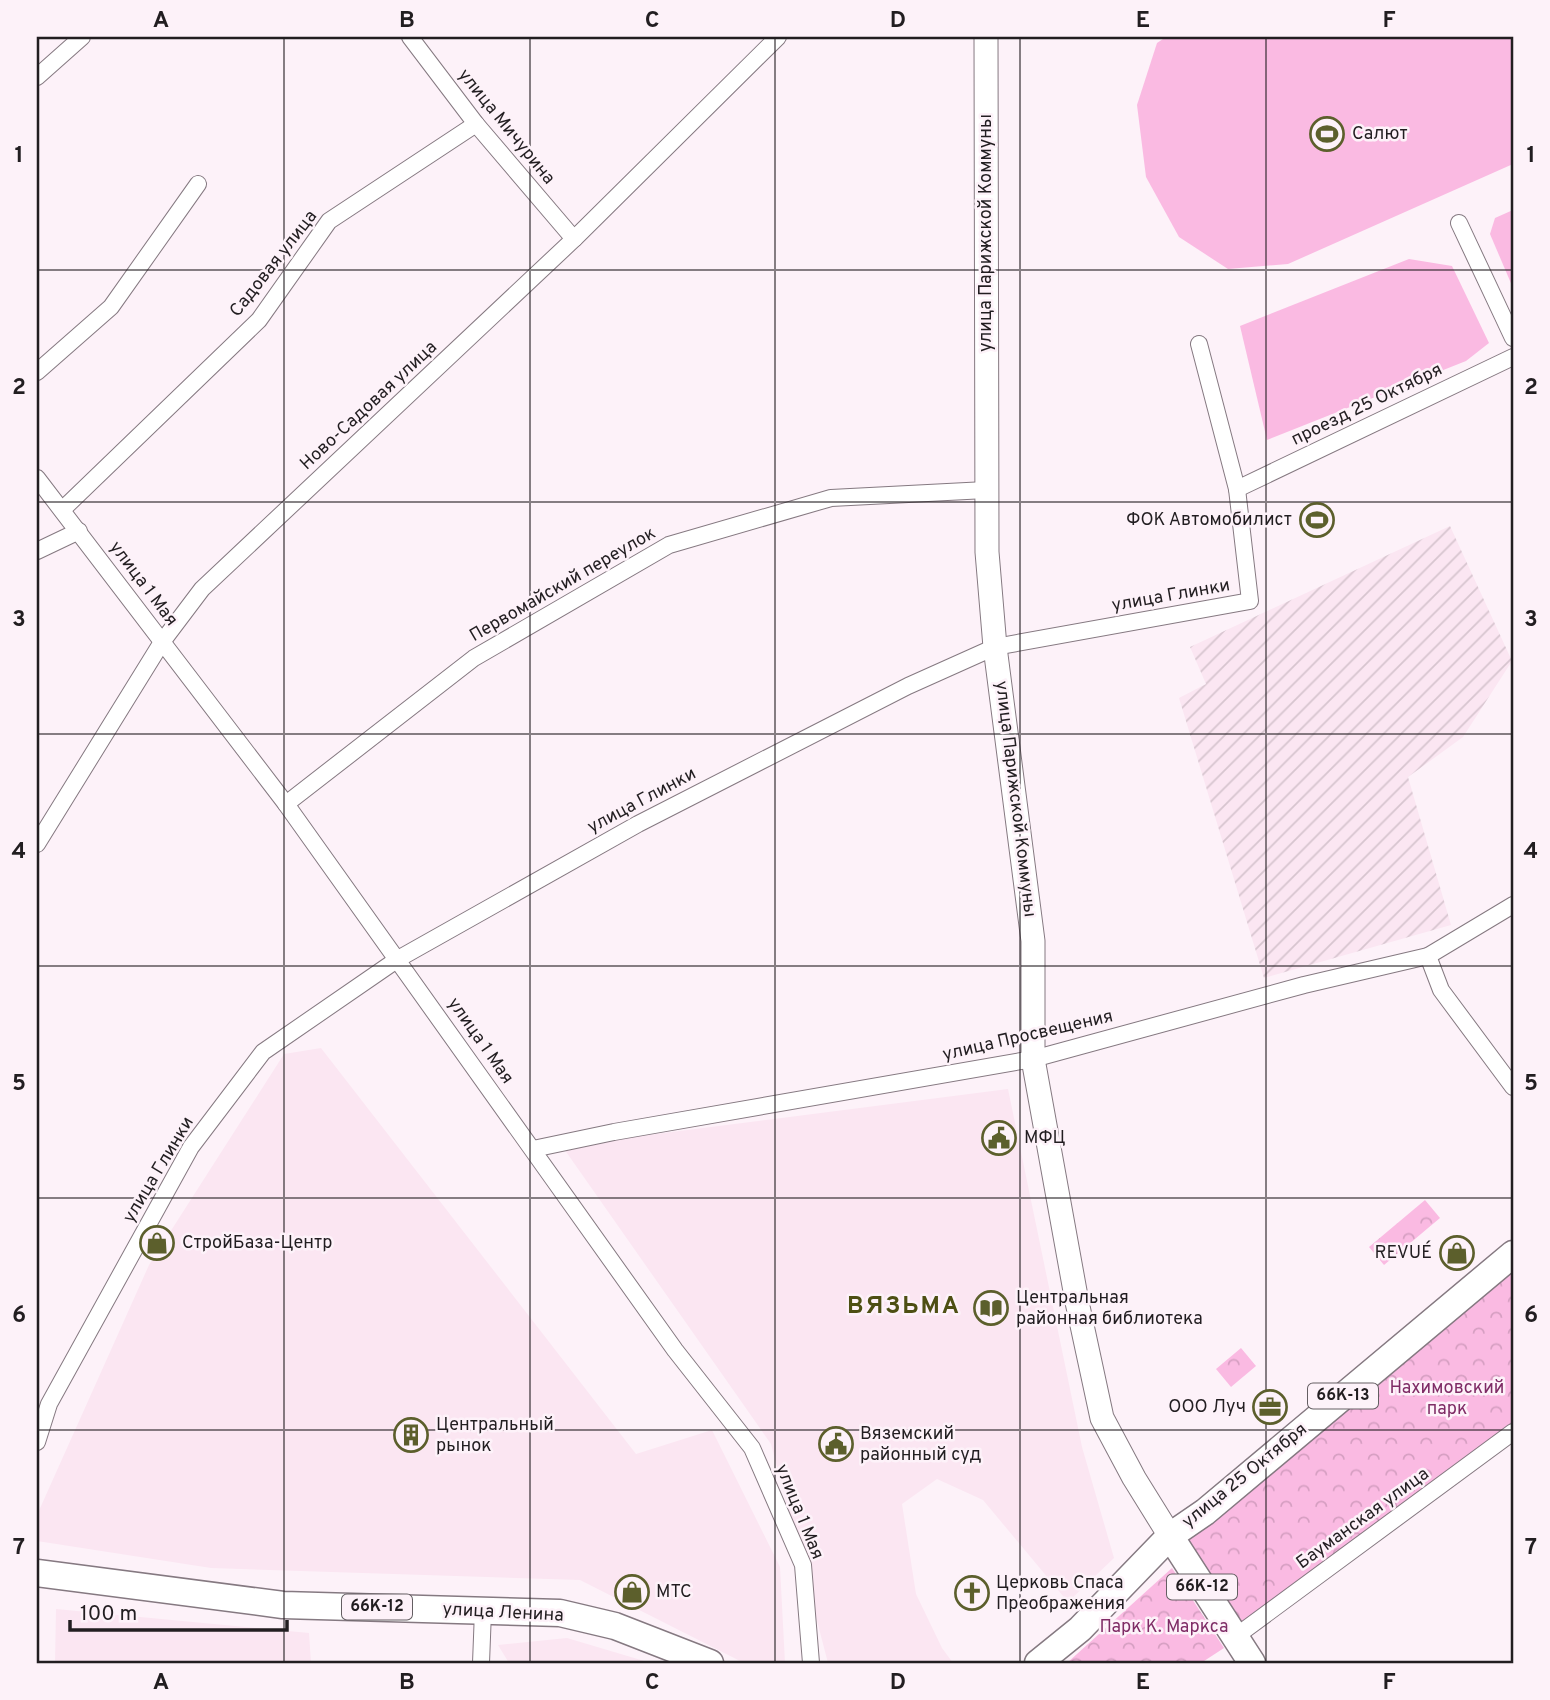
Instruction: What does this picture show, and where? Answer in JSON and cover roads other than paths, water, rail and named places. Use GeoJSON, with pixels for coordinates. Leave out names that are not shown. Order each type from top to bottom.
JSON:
{"type":"FeatureCollection","features":[{"type":"Feature","properties":{"kind":"main road","name":"улица 25 Октября"},"geometry":{"type":"LineString","coordinates":[[1170,1536],[1205,1512],[1513,1254]]}},
{"type":"Feature","properties":{"kind":"main road","name":"66К-12"},"geometry":{"type":"LineString","coordinates":[[1038,1663],[1080,1629],[1170,1536],[1252,1663]]}},
{"type":"Feature","properties":{"kind":"main road","name":"улица Ленина"},"geometry":{"type":"LineString","coordinates":[[37,1573],[284,1605],[560,1613],[615,1626],[710,1663]]}},
{"type":"Feature","properties":{"kind":"street"},"geometry":{"type":"LineString","coordinates":[[37,77],[82,37]]}},
{"type":"Feature","properties":{"kind":"street","name":"улица Мичурина"},"geometry":{"type":"LineString","coordinates":[[410,37],[476,124],[575,239]]}},
{"type":"Feature","properties":{"kind":"street","name":"Ново-Садовая улица"},"geometry":{"type":"LineString","coordinates":[[37,844],[162,642],[202,589],[575,239],[779,37]]}},
{"type":"Feature","properties":{"kind":"street","name":"улица Парижской Коммуны"},"geometry":{"type":"LineString","coordinates":[[986,37],[987,552],[995,647],[1033,941],[1033,1059],[1077,1302],[1102,1418],[1134,1478],[1170,1536]]}},
{"type":"Feature","properties":{"kind":"street","name":"Садовая улица"},"geometry":{"type":"LineString","coordinates":[[62,510],[259,320],[329,221],[476,124]]}},
{"type":"Feature","properties":{"kind":"street"},"geometry":{"type":"LineString","coordinates":[[37,372],[111,307],[198,184]]}},
{"type":"Feature","properties":{"kind":"street"},"geometry":{"type":"LineString","coordinates":[[1459,223],[1513,338]]}},
{"type":"Feature","properties":{"kind":"street","name":"улица Глинки"},"geometry":{"type":"LineString","coordinates":[[37,1442],[49,1404],[191,1147],[263,1052],[398,959],[638,824],[908,686],[995,647],[1250,601],[1237,489],[1199,344]]}},
{"type":"Feature","properties":{"kind":"street","name":"проезд 25 Октября"},"geometry":{"type":"LineString","coordinates":[[1237,489],[1513,356]]}},
{"type":"Feature","properties":{"kind":"street","name":"улица 1 Мая"},"geometry":{"type":"LineString","coordinates":[[37,478],[286,804],[675,1350],[752,1448],[803,1565],[811,1663]]}},
{"type":"Feature","properties":{"kind":"street","name":"Первомайский переулок"},"geometry":{"type":"LineString","coordinates":[[286,804],[474,658],[669,545],[831,498],[986,490]]}},
{"type":"Feature","properties":{"kind":"street"},"geometry":{"type":"LineString","coordinates":[[37,551],[79,531]]}},
{"type":"Feature","properties":{"kind":"street","name":"улица Просвещения"},"geometry":{"type":"LineString","coordinates":[[533,1149],[614,1132],[1033,1059],[1304,985],[1428,956],[1513,905]]}},
{"type":"Feature","properties":{"kind":"street"},"geometry":{"type":"LineString","coordinates":[[1428,956],[1441,990],[1513,1087]]}},
{"type":"Feature","properties":{"kind":"street","name":"Бауманская улица"},"geometry":{"type":"LineString","coordinates":[[1236,1637],[1513,1432]]}},
{"type":"Feature","properties":{"kind":"street"},"geometry":{"type":"LineString","coordinates":[[481,1663],[483,1611]]}},
{"type":"Feature","properties":{"kind":"place","name":"Салют"},"geometry":{"type":"Point","coordinates":[1327,134]}},
{"type":"Feature","properties":{"kind":"place","name":"ФОК Автомобилист"},"geometry":{"type":"Point","coordinates":[1317,520]}},
{"type":"Feature","properties":{"kind":"place","name":"МФЦ"},"geometry":{"type":"Point","coordinates":[999,1138]}},
{"type":"Feature","properties":{"kind":"place","name":"СтройБаза-Центр"},"geometry":{"type":"Point","coordinates":[157,1243]}},
{"type":"Feature","properties":{"kind":"place","name":"REVUÉ"},"geometry":{"type":"Point","coordinates":[1457,1253]}},
{"type":"Feature","properties":{"kind":"place","name":"Центральная районная библиотека"},"geometry":{"type":"Point","coordinates":[991,1308]}},
{"type":"Feature","properties":{"kind":"place","name":"ООО Луч"},"geometry":{"type":"Point","coordinates":[1270,1407]}},
{"type":"Feature","properties":{"kind":"place","name":"Центральный рынок"},"geometry":{"type":"Point","coordinates":[411,1435]}},
{"type":"Feature","properties":{"kind":"place","name":"Вяземский районный суд"},"geometry":{"type":"Point","coordinates":[836,1444]}},
{"type":"Feature","properties":{"kind":"place","name":"МТС"},"geometry":{"type":"Point","coordinates":[632,1592]}},
{"type":"Feature","properties":{"kind":"place","name":"Церковь Спаса Преображения"},"geometry":{"type":"Point","coordinates":[972,1593]}},
{"type":"Feature","properties":{"kind":"district","name":"ВЯЗЬМА"},"geometry":{"type":"Point","coordinates":[904,1307]}},
{"type":"Feature","properties":{"kind":"park label","name":"Нахимовский парк"},"geometry":{"type":"Point","coordinates":[1447,1398]}},
{"type":"Feature","properties":{"kind":"park label","name":"Парк К. Маркса"},"geometry":{"type":"Point","coordinates":[1164,1627]}}]}
